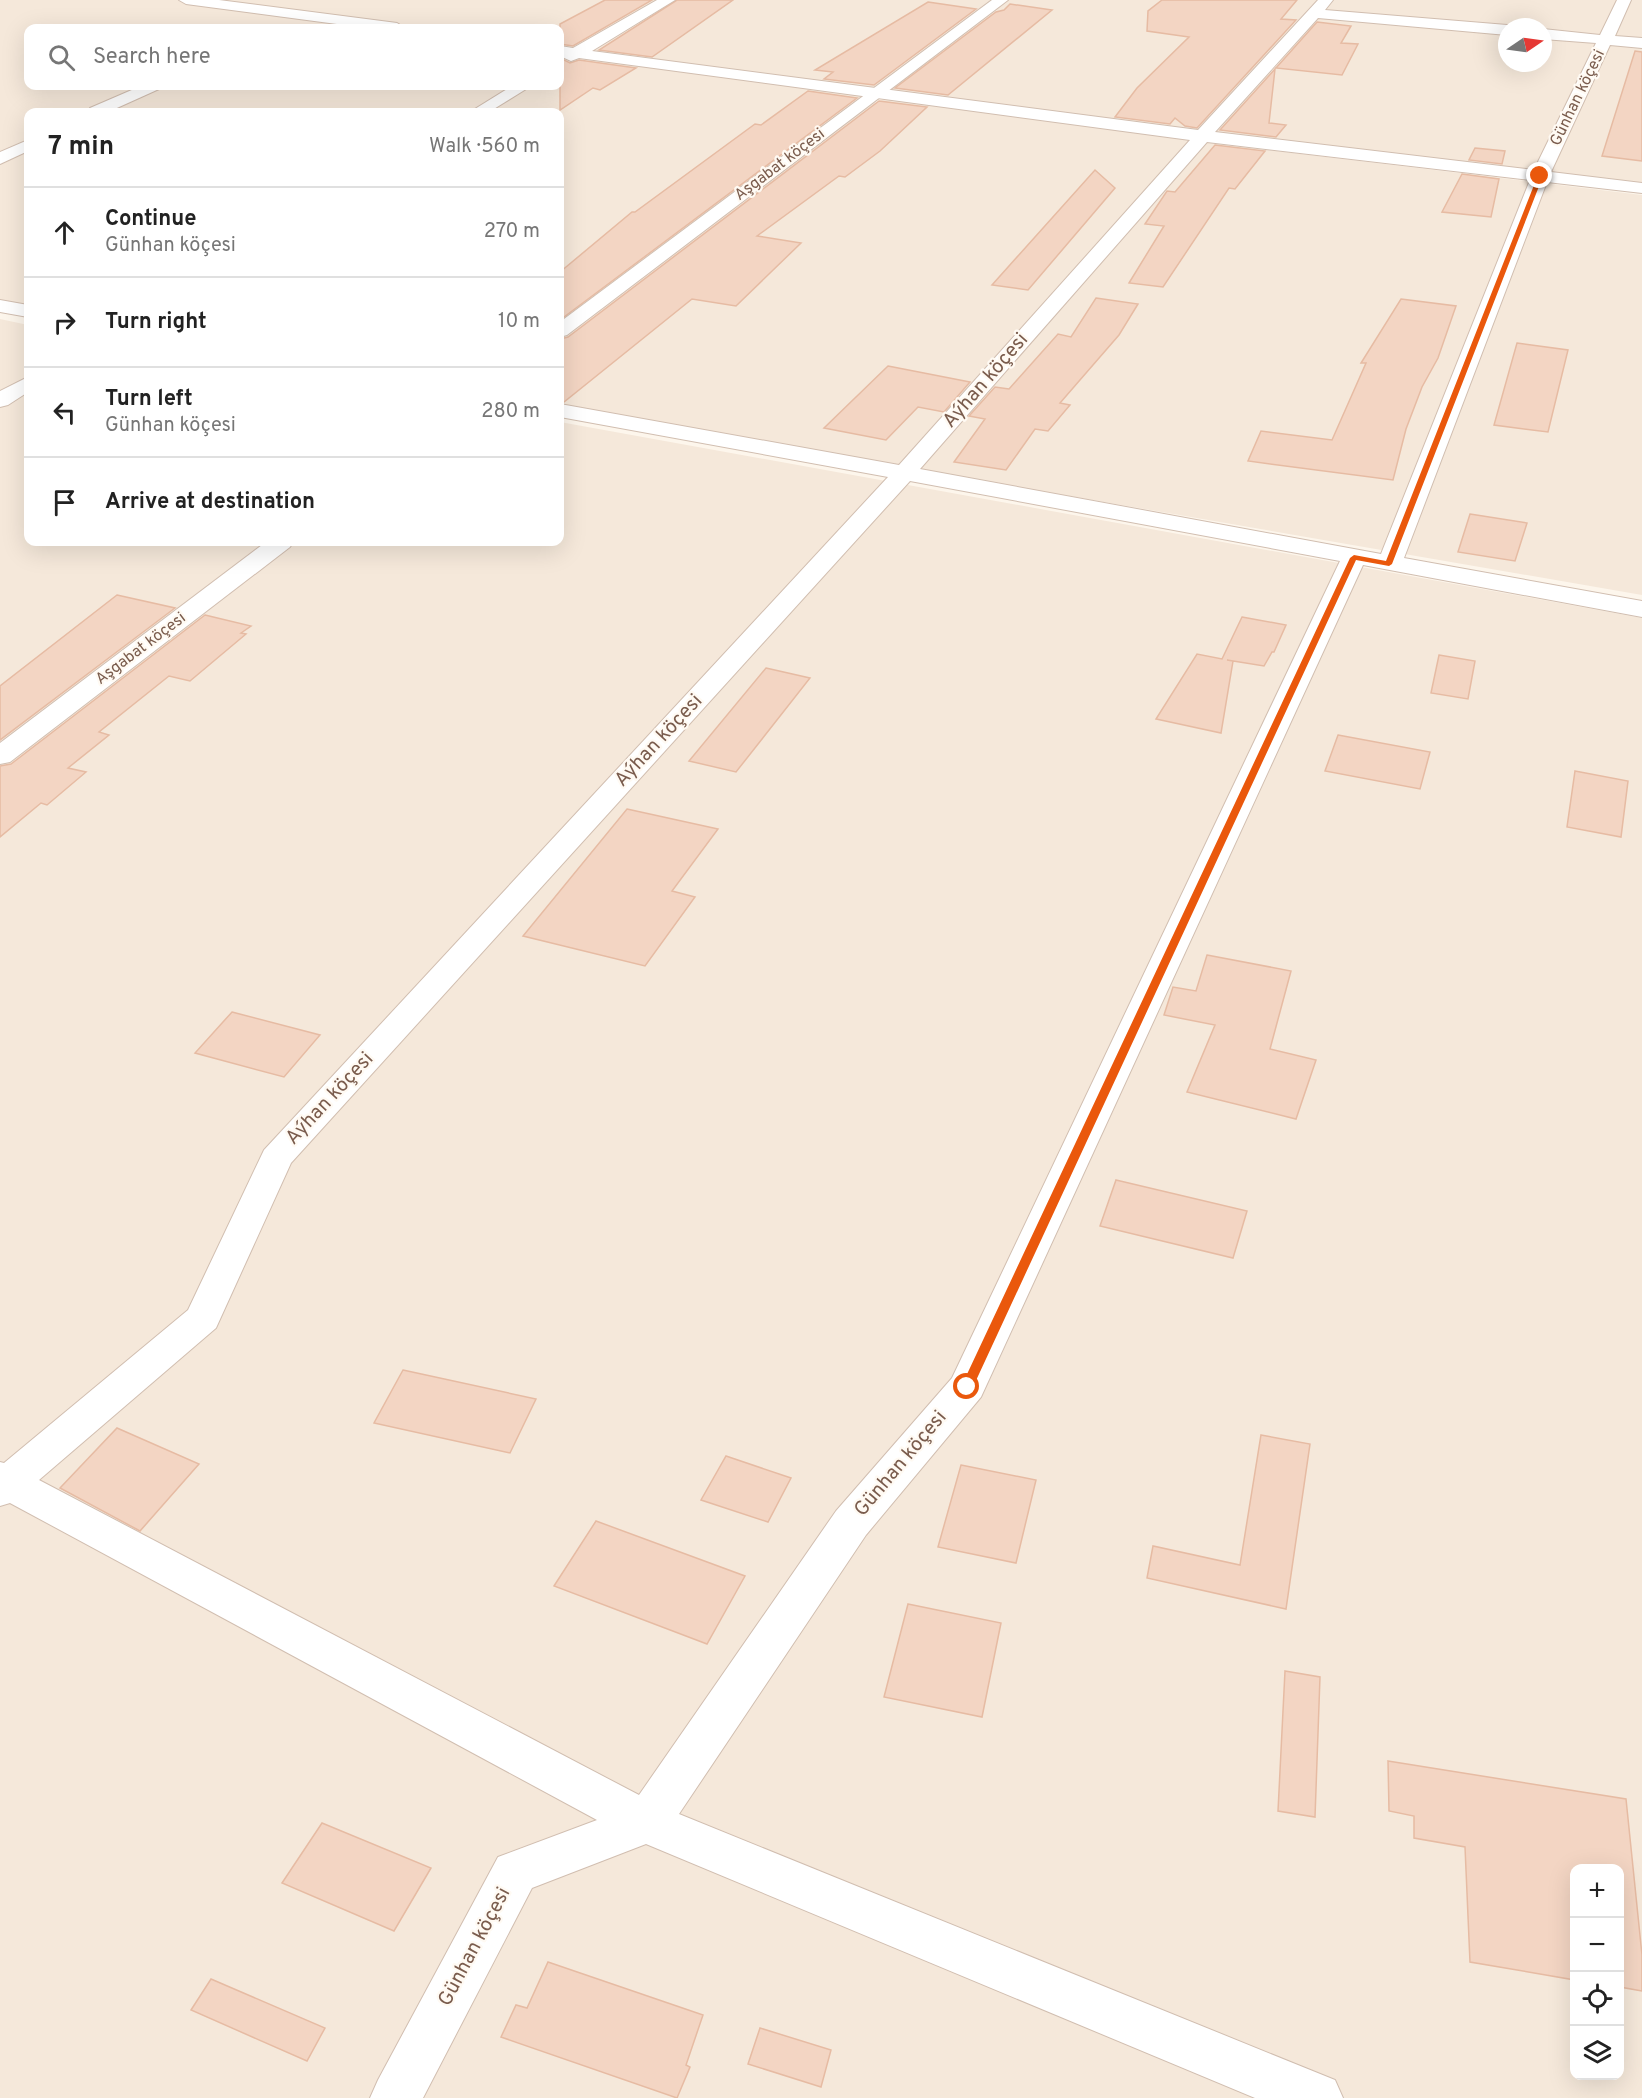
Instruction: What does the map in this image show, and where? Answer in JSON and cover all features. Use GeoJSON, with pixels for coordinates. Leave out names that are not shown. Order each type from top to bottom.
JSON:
{"type":"FeatureCollection","features":[{"type":"Feature","properties":{"kind":"street"},"geometry":{"type":"LineString","coordinates":[[186,0],[367,24]]}},
{"type":"Feature","properties":{"kind":"street"},"geometry":{"type":"LineString","coordinates":[[568,52],[668,0]]}},
{"type":"Feature","properties":{"kind":"street","name":"Aşgabat köçesi"},"geometry":{"type":"LineString","coordinates":[[564,328],[1002,0]]}},
{"type":"Feature","properties":{"kind":"street","name":"Günhan köçesi"},"geometry":{"type":"LineString","coordinates":[[396,2098],[515,1872],[646,1823],[851,1523],[967,1387],[1371,561],[1540,176],[1624,0]]}},
{"type":"Feature","properties":{"kind":"street"},"geometry":{"type":"LineString","coordinates":[[280,24],[321,5]]}},
{"type":"Feature","properties":{"kind":"street"},"geometry":{"type":"LineString","coordinates":[[1320,6],[1498,29]]}},
{"type":"Feature","properties":{"kind":"street","name":"Aýhan köçesi"},"geometry":{"type":"LineString","coordinates":[[3,1483],[203,1318],[276,1158],[904,474],[1202,136],[1320,6]]}},
{"type":"Feature","properties":{"kind":"street"},"geometry":{"type":"LineString","coordinates":[[1552,35],[1642,43]]}},
{"type":"Feature","properties":{"kind":"street"},"geometry":{"type":"LineString","coordinates":[[568,52],[1202,136],[1642,188]]}},
{"type":"Feature","properties":{"kind":"street"},"geometry":{"type":"LineString","coordinates":[[105,108],[144,90]]}},
{"type":"Feature","properties":{"kind":"street"},"geometry":{"type":"LineString","coordinates":[[485,108],[516,90]]}},
{"type":"Feature","properties":{"kind":"street"},"geometry":{"type":"LineString","coordinates":[[0,159],[24,147]]}},
{"type":"Feature","properties":{"kind":"street"},"geometry":{"type":"LineString","coordinates":[[0,306],[24,310]]}},
{"type":"Feature","properties":{"kind":"street"},"geometry":{"type":"LineString","coordinates":[[0,400],[24,385]]}},
{"type":"Feature","properties":{"kind":"street"},"geometry":{"type":"LineString","coordinates":[[564,411],[1371,561],[1642,609]]}},
{"type":"Feature","properties":{"kind":"street","name":"Aşgabat köçesi"},"geometry":{"type":"LineString","coordinates":[[0,756],[276,546]]}},
{"type":"Feature","properties":{"kind":"street"},"geometry":{"type":"LineString","coordinates":[[3,1483],[646,1823],[1317,2098]]}},
{"type":"Feature","properties":{"kind":"shaded area"},"geometry":{"type":"Polygon","coordinates":[[[0,0],[992,0],[564,318],[564,108],[24,108],[24,307],[0,303],[0,0]]]}},
{"type":"Feature","properties":{"kind":"shaded area"},"geometry":{"type":"Polygon","coordinates":[[[1006,0],[1642,0],[1642,187],[883,94],[1006,0]]]}},
{"type":"Feature","properties":{"kind":"shaded area"},"geometry":{"type":"Polygon","coordinates":[[[887,98],[1226,145],[1642,195],[1642,595],[564,409],[564,338],[874,103],[887,98]]]}},
{"type":"Feature","properties":{"kind":"shaded area"},"geometry":{"type":"Polygon","coordinates":[[[0,319],[24,324],[24,546],[564,546],[564,423],[1642,618],[1642,2098],[0,2098],[0,319]]]}},
{"type":"Feature","properties":{"kind":"building"},"geometry":{"type":"Polygon","coordinates":[[[605,0],[652,0],[573,46],[564,45],[564,24],[560,24],[605,0]]]}},
{"type":"Feature","properties":{"kind":"building"},"geometry":{"type":"Polygon","coordinates":[[[677,0],[733,0],[652,57],[599,50],[677,0]]]}},
{"type":"Feature","properties":{"kind":"building"},"geometry":{"type":"Polygon","coordinates":[[[1162,0],[1297,0],[1281,19],[1296,20],[1197,128],[1185,126],[1175,118],[1170,124],[1115,117],[1137,88],[1189,37],[1147,31],[1148,11],[1162,0]]]}},
{"type":"Feature","properties":{"kind":"building"},"geometry":{"type":"Polygon","coordinates":[[[928,2],[976,9],[874,85],[824,79],[833,72],[815,70],[928,2]]]}},
{"type":"Feature","properties":{"kind":"building"},"geometry":{"type":"Polygon","coordinates":[[[1010,4],[1052,10],[948,95],[895,88],[996,12],[1004,10],[1010,4]]]}},
{"type":"Feature","properties":{"kind":"building"},"geometry":{"type":"Polygon","coordinates":[[[1317,22],[1351,26],[1341,43],[1358,44],[1342,75],[1276,68],[1317,22]]]}},
{"type":"Feature","properties":{"kind":"building"},"geometry":{"type":"Polygon","coordinates":[[[1635,51],[1642,52],[1642,161],[1602,156],[1635,51]]]}},
{"type":"Feature","properties":{"kind":"building"},"geometry":{"type":"Polygon","coordinates":[[[564,60],[570,63],[579,60],[636,68],[600,90],[593,88],[560,108],[560,90],[564,90],[564,60]]]}},
{"type":"Feature","properties":{"kind":"building"},"geometry":{"type":"Polygon","coordinates":[[[1275,69],[1269,123],[1286,125],[1276,137],[1220,130],[1275,69]]]}},
{"type":"Feature","properties":{"kind":"building"},"geometry":{"type":"Polygon","coordinates":[[[808,91],[857,98],[564,317],[564,269],[632,212],[755,124],[761,125],[808,91]]]}},
{"type":"Feature","properties":{"kind":"building"},"geometry":{"type":"Polygon","coordinates":[[[879,101],[927,107],[880,151],[845,177],[839,176],[757,236],[801,243],[736,306],[692,299],[564,402],[564,338],[879,101]]]}},
{"type":"Feature","properties":{"kind":"building"},"geometry":{"type":"Polygon","coordinates":[[[1215,145],[1265,151],[1235,189],[1229,188],[1163,287],[1129,283],[1164,226],[1145,224],[1167,191],[1175,192],[1215,145]]]}},
{"type":"Feature","properties":{"kind":"building"},"geometry":{"type":"Polygon","coordinates":[[[1475,148],[1505,151],[1502,164],[1469,160],[1475,148]]]}},
{"type":"Feature","properties":{"kind":"building"},"geometry":{"type":"Polygon","coordinates":[[[1095,170],[1115,188],[1028,290],[992,285],[1095,170]]]}},
{"type":"Feature","properties":{"kind":"building"},"geometry":{"type":"Polygon","coordinates":[[[1462,174],[1499,179],[1491,217],[1442,212],[1462,174]]]}},
{"type":"Feature","properties":{"kind":"building"},"geometry":{"type":"Polygon","coordinates":[[[1096,298],[1138,304],[1119,335],[1060,403],[1070,405],[1048,431],[1035,429],[1006,470],[954,462],[985,419],[969,416],[995,387],[1009,389],[1058,334],[1071,337],[1096,298]]]}},
{"type":"Feature","properties":{"kind":"building"},"geometry":{"type":"Polygon","coordinates":[[[1401,299],[1456,306],[1438,358],[1422,387],[1406,429],[1393,480],[1248,461],[1261,431],[1332,440],[1366,363],[1361,363],[1401,299]]]}},
{"type":"Feature","properties":{"kind":"building"},"geometry":{"type":"Polygon","coordinates":[[[1517,343],[1568,350],[1548,432],[1494,425],[1517,343]]]}},
{"type":"Feature","properties":{"kind":"building"},"geometry":{"type":"Polygon","coordinates":[[[888,366],[970,382],[944,412],[918,407],[886,440],[824,428],[888,366]]]}},
{"type":"Feature","properties":{"kind":"building"},"geometry":{"type":"Polygon","coordinates":[[[1470,514],[1527,523],[1515,561],[1458,552],[1470,514]]]}},
{"type":"Feature","properties":{"kind":"building"},"geometry":{"type":"Polygon","coordinates":[[[117,595],[175,608],[0,740],[0,686],[117,595]]]}},
{"type":"Feature","properties":{"kind":"building"},"geometry":{"type":"Polygon","coordinates":[[[205,615],[251,626],[241,633],[246,634],[190,681],[169,676],[99,732],[109,735],[68,768],[86,772],[47,805],[41,803],[0,837],[0,766],[11,764],[205,615]]]}},
{"type":"Feature","properties":{"kind":"building"},"geometry":{"type":"Polygon","coordinates":[[[1242,617],[1286,625],[1274,652],[1264,666],[1227,660],[1233,661],[1221,733],[1156,719],[1197,654],[1222,659],[1242,617]]]}},
{"type":"Feature","properties":{"kind":"building"},"geometry":{"type":"Polygon","coordinates":[[[1439,655],[1475,661],[1468,699],[1431,693],[1439,655]]]}},
{"type":"Feature","properties":{"kind":"building"},"geometry":{"type":"Polygon","coordinates":[[[766,668],[810,678],[736,772],[689,761],[766,668]]]}},
{"type":"Feature","properties":{"kind":"building"},"geometry":{"type":"Polygon","coordinates":[[[1338,735],[1430,752],[1420,789],[1325,771],[1338,735]]]}},
{"type":"Feature","properties":{"kind":"building"},"geometry":{"type":"Polygon","coordinates":[[[1575,771],[1628,781],[1621,837],[1567,827],[1575,771]]]}},
{"type":"Feature","properties":{"kind":"building"},"geometry":{"type":"Polygon","coordinates":[[[627,809],[718,829],[672,891],[695,897],[645,966],[523,936],[627,809]]]}},
{"type":"Feature","properties":{"kind":"building"},"geometry":{"type":"Polygon","coordinates":[[[1207,955],[1291,971],[1270,1049],[1316,1060],[1296,1119],[1187,1092],[1215,1025],[1164,1015],[1173,987],[1196,991],[1207,955]]]}},
{"type":"Feature","properties":{"kind":"building"},"geometry":{"type":"Polygon","coordinates":[[[232,1012],[320,1035],[284,1077],[195,1053],[232,1012]]]}},
{"type":"Feature","properties":{"kind":"building"},"geometry":{"type":"Polygon","coordinates":[[[1116,1180],[1247,1211],[1233,1258],[1100,1226],[1116,1180]]]}},
{"type":"Feature","properties":{"kind":"building"},"geometry":{"type":"Polygon","coordinates":[[[403,1370],[536,1399],[510,1453],[374,1423],[403,1370]]]}},
{"type":"Feature","properties":{"kind":"building"},"geometry":{"type":"Polygon","coordinates":[[[117,1428],[199,1464],[140,1531],[60,1488],[117,1428]]]}},
{"type":"Feature","properties":{"kind":"building"},"geometry":{"type":"Polygon","coordinates":[[[1261,1435],[1310,1444],[1286,1609],[1147,1578],[1153,1546],[1240,1565],[1261,1435]]]}},
{"type":"Feature","properties":{"kind":"building"},"geometry":{"type":"Polygon","coordinates":[[[726,1456],[791,1478],[768,1522],[701,1500],[726,1456]]]}},
{"type":"Feature","properties":{"kind":"building"},"geometry":{"type":"Polygon","coordinates":[[[961,1465],[1036,1480],[1016,1563],[938,1547],[961,1465]]]}},
{"type":"Feature","properties":{"kind":"building"},"geometry":{"type":"Polygon","coordinates":[[[596,1521],[745,1576],[707,1644],[554,1586],[596,1521]]]}},
{"type":"Feature","properties":{"kind":"building"},"geometry":{"type":"Polygon","coordinates":[[[908,1604],[1001,1623],[982,1717],[884,1697],[908,1604]]]}},
{"type":"Feature","properties":{"kind":"building"},"geometry":{"type":"Polygon","coordinates":[[[1285,1671],[1320,1677],[1315,1817],[1278,1811],[1285,1671]]]}},
{"type":"Feature","properties":{"kind":"building"},"geometry":{"type":"Polygon","coordinates":[[[1388,1761],[1626,1799],[1642,1955],[1642,1991],[1624,1988],[1624,1864],[1570,1864],[1570,1979],[1470,1962],[1465,1847],[1414,1838],[1414,1816],[1389,1811],[1388,1761]]]}},
{"type":"Feature","properties":{"kind":"building"},"geometry":{"type":"Polygon","coordinates":[[[322,1823],[431,1868],[394,1931],[282,1883],[322,1823]]]}},
{"type":"Feature","properties":{"kind":"building"},"geometry":{"type":"Polygon","coordinates":[[[548,1962],[703,2015],[686,2065],[690,2067],[677,2098],[501,2037],[516,2005],[527,2008],[548,1962]]]}},
{"type":"Feature","properties":{"kind":"building"},"geometry":{"type":"Polygon","coordinates":[[[211,1979],[325,2028],[307,2061],[191,2010],[211,1979]]]}},
{"type":"Feature","properties":{"kind":"building"},"geometry":{"type":"Polygon","coordinates":[[[760,2028],[831,2050],[821,2087],[748,2064],[760,2028]]]}},
{"type":"Feature","properties":{"kind":"route"},"geometry":{"type":"LineString","coordinates":[[967,1387],[1354,558],[1389,564],[1540,176]]}}]}
